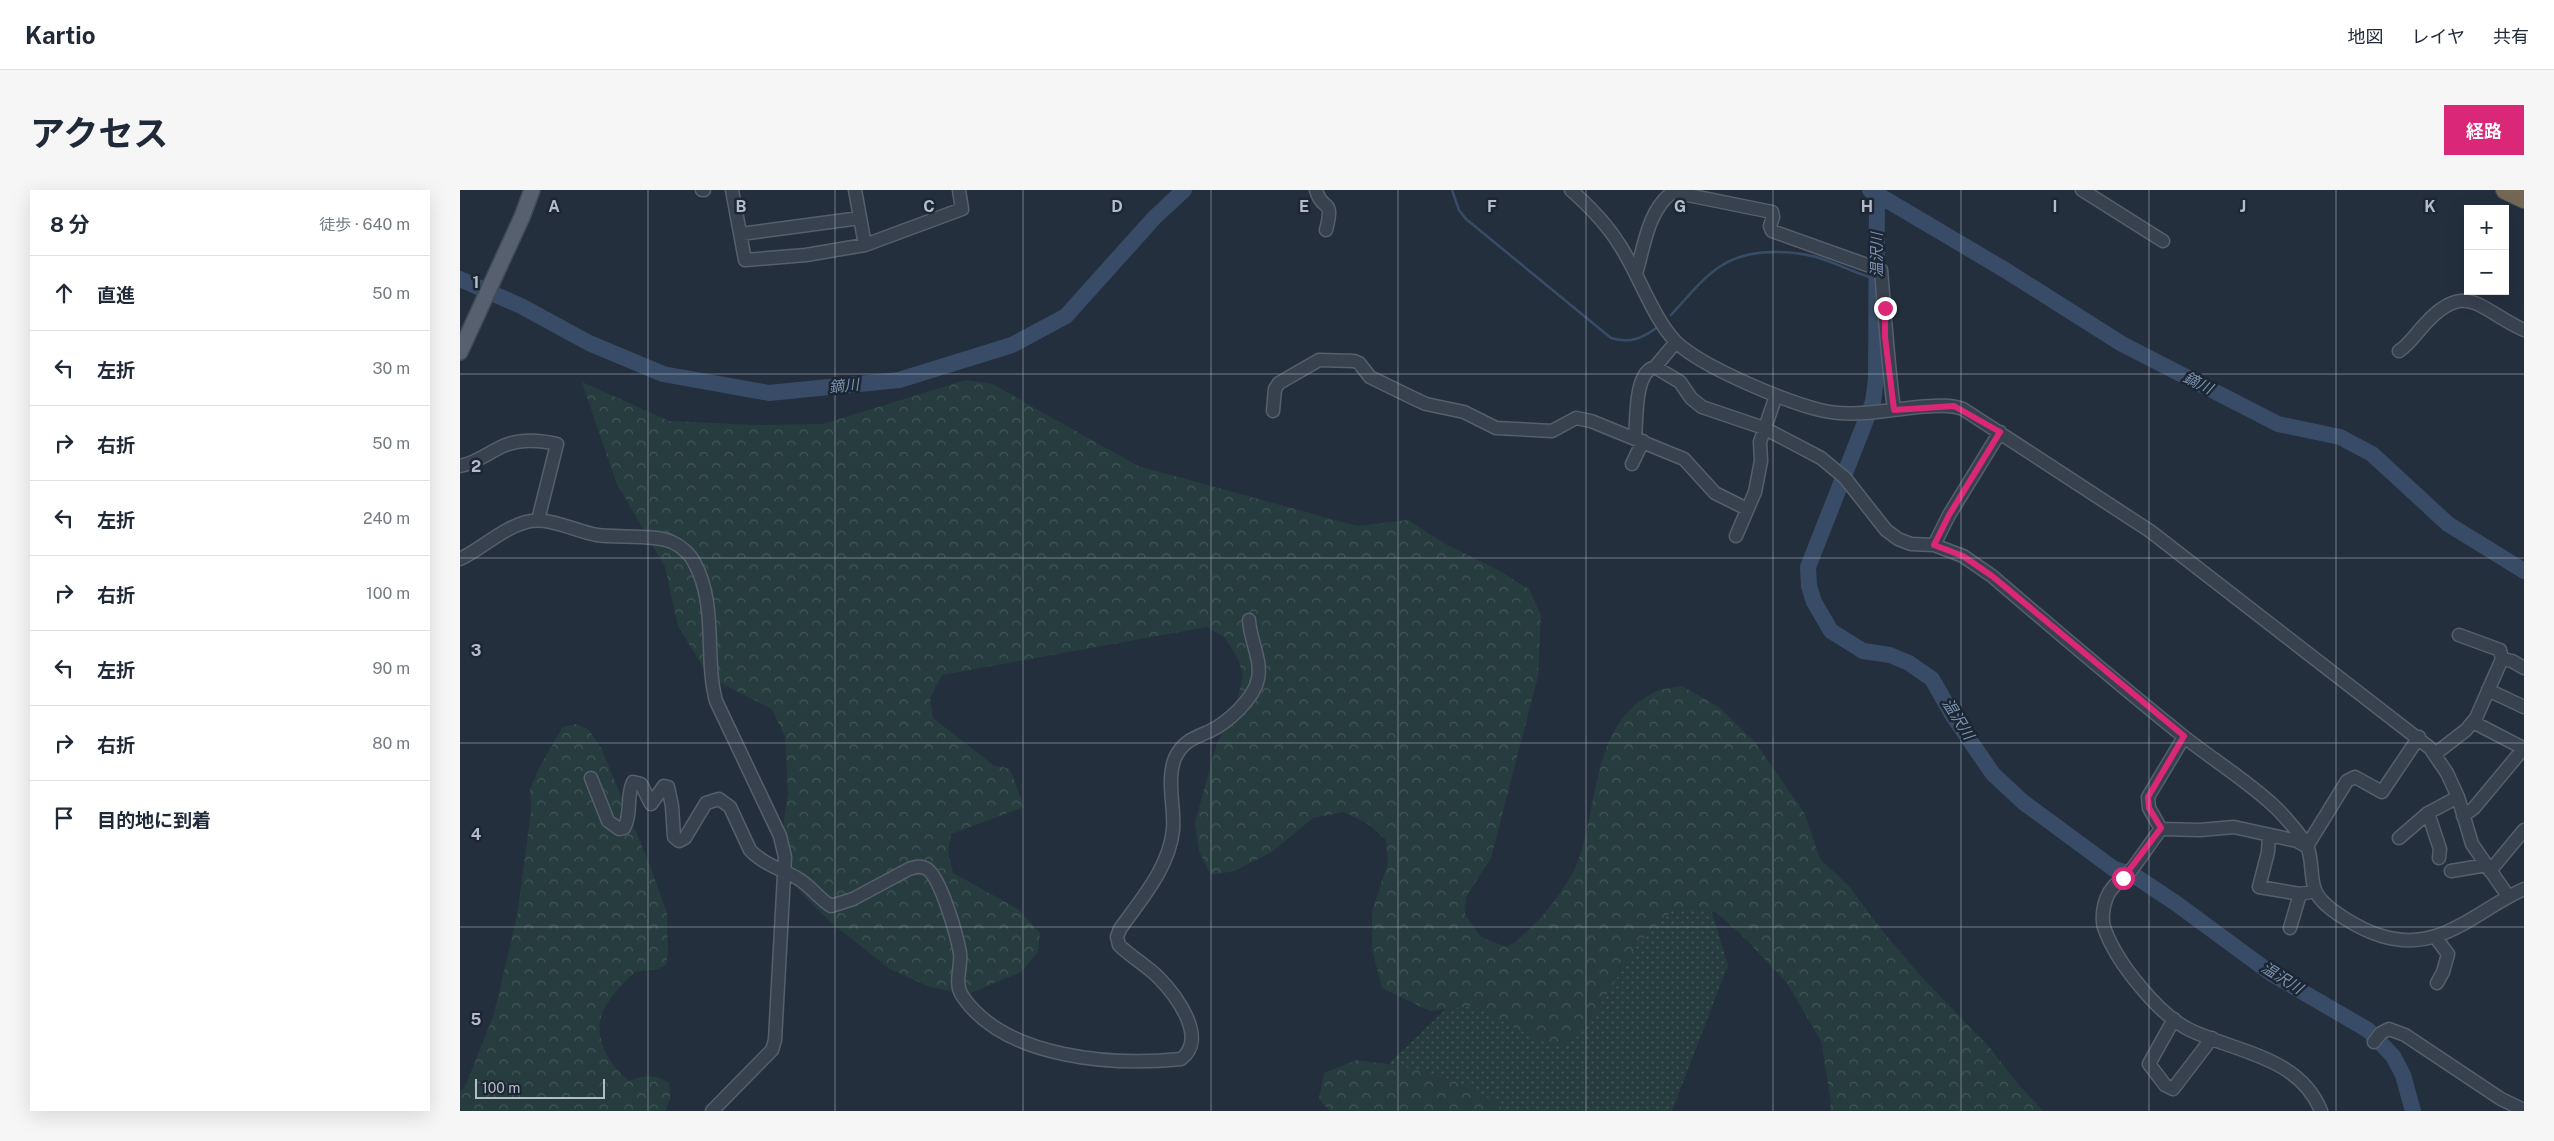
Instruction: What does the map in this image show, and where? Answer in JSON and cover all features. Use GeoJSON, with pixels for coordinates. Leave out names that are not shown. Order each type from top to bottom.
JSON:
{"type":"FeatureCollection","features":[{"type":"Feature","properties":{"kind":"highway"},"geometry":{"type":"LineString","coordinates":[[2505,190],[2524,199]]}},
{"type":"Feature","properties":{"kind":"main road"},"geometry":{"type":"LineString","coordinates":[[460,352],[522,217],[532,190]]}},
{"type":"Feature","properties":{"kind":"street"},"geometry":{"type":"LineString","coordinates":[[732,190],[745,260],[806,255],[865,245],[962,209],[959,190]]}},
{"type":"Feature","properties":{"kind":"street"},"geometry":{"type":"LineString","coordinates":[[855,190],[865,245]]}},
{"type":"Feature","properties":{"kind":"street"},"geometry":{"type":"LineString","coordinates":[[1316,190],[1318,197],[1329,207],[1326,230]]}},
{"type":"Feature","properties":{"kind":"street"},"geometry":{"type":"LineString","coordinates":[[1571,190],[1601,219],[1620,244],[1664,326],[1676,342],[1701,360],[1801,406],[1846,414],[1954,406],[2000,432],[2150,531],[2419,738],[2435,754],[2458,797],[2472,844],[2508,896]]}},
{"type":"Feature","properties":{"kind":"street"},"geometry":{"type":"LineString","coordinates":[[2082,190],[2163,241]]}},
{"type":"Feature","properties":{"kind":"street"},"geometry":{"type":"LineString","coordinates":[[1636,274],[1654,216],[1666,197],[1673,192],[1772,212],[1773,217],[1770,226],[1772,231],[1880,270],[1885,308],[1885,337],[1894,410]]}},
{"type":"Feature","properties":{"kind":"street"},"geometry":{"type":"LineString","coordinates":[[741,234],[860,218]]}},
{"type":"Feature","properties":{"kind":"street"},"geometry":{"type":"LineString","coordinates":[[2399,351],[2438,310],[2454,301],[2469,301],[2524,330]]}},
{"type":"Feature","properties":{"kind":"street"},"geometry":{"type":"LineString","coordinates":[[1632,464],[1639,440],[1640,388],[1644,375],[1649,368],[1656,366],[1676,342]]}},
{"type":"Feature","properties":{"kind":"street"},"geometry":{"type":"LineString","coordinates":[[1273,411],[1275,389],[1279,383],[1319,360],[1354,361],[1359,363],[1370,377],[1413,398],[1426,404],[1464,412],[1496,428],[1552,431],[1576,418],[1591,421],[1684,459],[1715,493],[1748,510]]}},
{"type":"Feature","properties":{"kind":"street"},"geometry":{"type":"LineString","coordinates":[[1656,366],[1680,382],[1691,398],[1702,407],[1764,428],[1821,458],[1845,478],[1886,530],[1911,544],[1934,545],[1963,556],[1992,576],[2184,736],[2274,806],[2306,846],[2315,891],[2323,902],[2344,918],[2384,937],[2436,938],[2461,927],[2508,896],[2524,889]]}},
{"type":"Feature","properties":{"kind":"street"},"geometry":{"type":"LineString","coordinates":[[1736,536],[1755,492],[1762,461],[1760,442],[1776,396]]}},
{"type":"Feature","properties":{"kind":"street"},"geometry":{"type":"LineString","coordinates":[[1934,545],[1949,515],[2000,432]]}},
{"type":"Feature","properties":{"kind":"street"},"geometry":{"type":"LineString","coordinates":[[460,466],[470,464],[504,445],[540,440],[557,444],[538,520]]}},
{"type":"Feature","properties":{"kind":"street"},"geometry":{"type":"LineString","coordinates":[[460,559],[507,529],[538,520],[598,535],[662,539],[672,542],[688,554],[703,584],[710,625],[713,688],[716,701],[780,836],[785,857],[774,1045],[772,1050],[712,1111]]}},
{"type":"Feature","properties":{"kind":"street"},"geometry":{"type":"LineString","coordinates":[[591,778],[608,821],[619,829],[624,828],[627,823],[630,788],[633,782],[641,784],[651,804],[664,786],[668,787],[672,800],[674,837],[679,841],[685,838],[706,803],[719,799],[730,806],[750,850],[766,863],[785,874],[799,879],[831,906],[853,899],[909,869],[919,866],[926,868],[936,882],[957,938],[960,955],[958,987],[963,997],[993,1025],[1030,1045],[1060,1054],[1104,1060],[1141,1062],[1181,1059],[1190,1048],[1192,1039],[1190,1026],[1182,1007],[1158,978],[1119,945],[1117,937],[1120,929],[1160,870],[1167,855],[1173,822],[1172,769],[1178,753],[1187,741],[1210,731],[1233,713],[1247,700],[1258,681],[1259,667],[1250,620]]}},
{"type":"Feature","properties":{"kind":"street"},"geometry":{"type":"LineString","coordinates":[[2435,754],[2466,730],[2473,722],[2502,659],[2500,650],[2459,635]]}},
{"type":"Feature","properties":{"kind":"street"},"geometry":{"type":"LineString","coordinates":[[2502,659],[2512,661],[2524,668]]}},
{"type":"Feature","properties":{"kind":"street"},"geometry":{"type":"LineString","coordinates":[[2488,690],[2524,708]]}},
{"type":"Feature","properties":{"kind":"street"},"geometry":{"type":"LineString","coordinates":[[2463,816],[2474,808],[2523,748],[2473,722]]}},
{"type":"Feature","properties":{"kind":"street"},"geometry":{"type":"LineString","coordinates":[[2161,828],[2149,808],[2148,797],[2184,736]]}},
{"type":"Feature","properties":{"kind":"street"},"geometry":{"type":"LineString","coordinates":[[2306,846],[2347,781],[2355,777],[2382,792],[2419,738]]}},
{"type":"Feature","properties":{"kind":"street"},"geometry":{"type":"LineString","coordinates":[[2399,838],[2428,813],[2458,797]]}},
{"type":"Feature","properties":{"kind":"street"},"geometry":{"type":"LineString","coordinates":[[2428,813],[2440,849],[2439,858]]}},
{"type":"Feature","properties":{"kind":"street"},"geometry":{"type":"LineString","coordinates":[[2161,828],[2200,830],[2234,827],[2297,841],[2306,846]]}},
{"type":"Feature","properties":{"kind":"street"},"geometry":{"type":"LineString","coordinates":[[2161,828],[2127,874],[2107,895],[2103,917],[2104,929],[2124,967],[2174,1019],[2190,1030],[2250,1052],[2289,1071],[2305,1084],[2317,1100],[2321,1111]]}},
{"type":"Feature","properties":{"kind":"street"},"geometry":{"type":"LineString","coordinates":[[2451,871],[2488,868],[2524,830]]}},
{"type":"Feature","properties":{"kind":"street"},"geometry":{"type":"LineString","coordinates":[[2269,835],[2268,852],[2259,887],[2300,894],[2315,891]]}},
{"type":"Feature","properties":{"kind":"street"},"geometry":{"type":"LineString","coordinates":[[2290,928],[2300,894]]}},
{"type":"Feature","properties":{"kind":"street"},"geometry":{"type":"LineString","coordinates":[[2436,938],[2448,954],[2443,972],[2437,983]]}},
{"type":"Feature","properties":{"kind":"street"},"geometry":{"type":"LineString","coordinates":[[2174,1019],[2149,1064],[2165,1085],[2173,1089],[2212,1038]]}},
{"type":"Feature","properties":{"kind":"street"},"geometry":{"type":"LineString","coordinates":[[2378,1037],[2389,1029],[2405,1035],[2501,1099],[2524,1110]]}},
{"type":"Feature","properties":{"kind":"green space"},"geometry":{"type":"Polygon","coordinates":[[[966,380],[992,384],[1138,466],[1357,526],[1408,520],[1447,545],[1498,570],[1529,589],[1541,615],[1538,676],[1491,858],[1466,897],[1465,915],[1481,937],[1506,947],[1526,935],[1546,911],[1568,881],[1577,864],[1607,746],[1618,725],[1633,707],[1656,691],[1682,686],[1719,707],[1755,742],[1805,814],[1820,859],[1848,885],[1880,928],[1919,974],[1990,1048],[2018,1084],[2043,1111],[1830,1111],[1831,1102],[1821,1041],[1787,983],[1746,939],[1716,912],[1674,909],[1638,944],[1589,1023],[1560,1046],[1536,1039],[1473,1006],[1430,1011],[1382,988],[1372,949],[1372,911],[1388,863],[1386,840],[1368,824],[1344,812],[1313,818],[1272,852],[1234,871],[1211,875],[1199,851],[1195,822],[1217,743],[1234,713],[1243,676],[1238,659],[1225,638],[1207,627],[942,675],[930,698],[933,718],[993,765],[1010,769],[1024,807],[951,834],[948,851],[953,873],[1018,909],[1040,933],[1038,952],[1021,972],[966,995],[930,987],[890,969],[829,921],[793,884],[781,840],[788,793],[785,737],[772,709],[709,677],[678,626],[665,567],[616,482],[582,382],[669,421],[755,425],[823,424],[966,380]]]}},
{"type":"Feature","properties":{"kind":"green space"},"geometry":{"type":"Polygon","coordinates":[[[576,724],[589,730],[601,748],[647,858],[667,913],[668,953],[666,965],[658,969],[635,972],[615,993],[603,1011],[600,1022],[602,1044],[613,1064],[629,1081],[645,1077],[659,1078],[669,1083],[670,1098],[666,1111],[460,1111],[460,1092],[465,1087],[494,1014],[517,916],[531,812],[530,789],[540,766],[563,727],[576,724]]]}},
{"type":"Feature","properties":{"kind":"green space"},"geometry":{"type":"Polygon","coordinates":[[[1674,790],[1728,965],[1672,1111],[1343,1111],[1348,1103],[1674,790]]]}},
{"type":"Feature","properties":{"kind":"green space"},"geometry":{"type":"Polygon","coordinates":[[[1357,1060],[1417,1070],[1455,1081],[1490,1099],[1506,1111],[1330,1111],[1319,1099],[1324,1073],[1357,1060]]]}},
{"type":"Feature","properties":{"kind":"waterway","name":"鏑川"},"geometry":{"type":"LineString","coordinates":[[460,279],[521,306],[589,343],[663,374],[769,393],[899,380],[1012,345],[1066,316],[1154,218],[1184,190]]}},
{"type":"Feature","properties":{"kind":"waterway"},"geometry":{"type":"LineString","coordinates":[[1452,190],[1459,210],[1466,219],[1611,338],[1618,340],[1636,339],[1648,334],[1659,326]]}},
{"type":"Feature","properties":{"kind":"waterway","name":"鏑川"},"geometry":{"type":"LineString","coordinates":[[1870,190],[2005,270],[2122,344],[2278,424],[2340,437],[2372,454],[2448,524],[2524,571]]}},
{"type":"Feature","properties":{"kind":"waterway","name":"温沢川"},"geometry":{"type":"LineString","coordinates":[[1877,195],[1876,379],[1873,402],[1808,567],[1809,586],[1814,602],[1831,631],[1863,651],[1890,655],[1909,663],[1932,679],[1953,716],[1993,774],[2023,802],[2114,869],[2132,874],[2177,904],[2272,974],[2368,1030],[2393,1056],[2403,1075],[2413,1111]]}},
{"type":"Feature","properties":{"kind":"waterway"},"geometry":{"type":"LineString","coordinates":[[1671,315],[1704,279],[1715,270],[1727,262],[1756,253],[1785,252],[1811,256],[1824,259],[1876,279]]}},
{"type":"Feature","properties":{"kind":"route"},"geometry":{"type":"LineString","coordinates":[[1885,308],[1884,326],[1894,410],[1954,406],[1963,409],[2000,432],[1949,515],[1934,545],[1963,556],[1992,576],[2066,640],[2184,736],[2148,797],[2149,808],[2153,818],[2161,828],[2131,870],[2123,878]]}}]}
